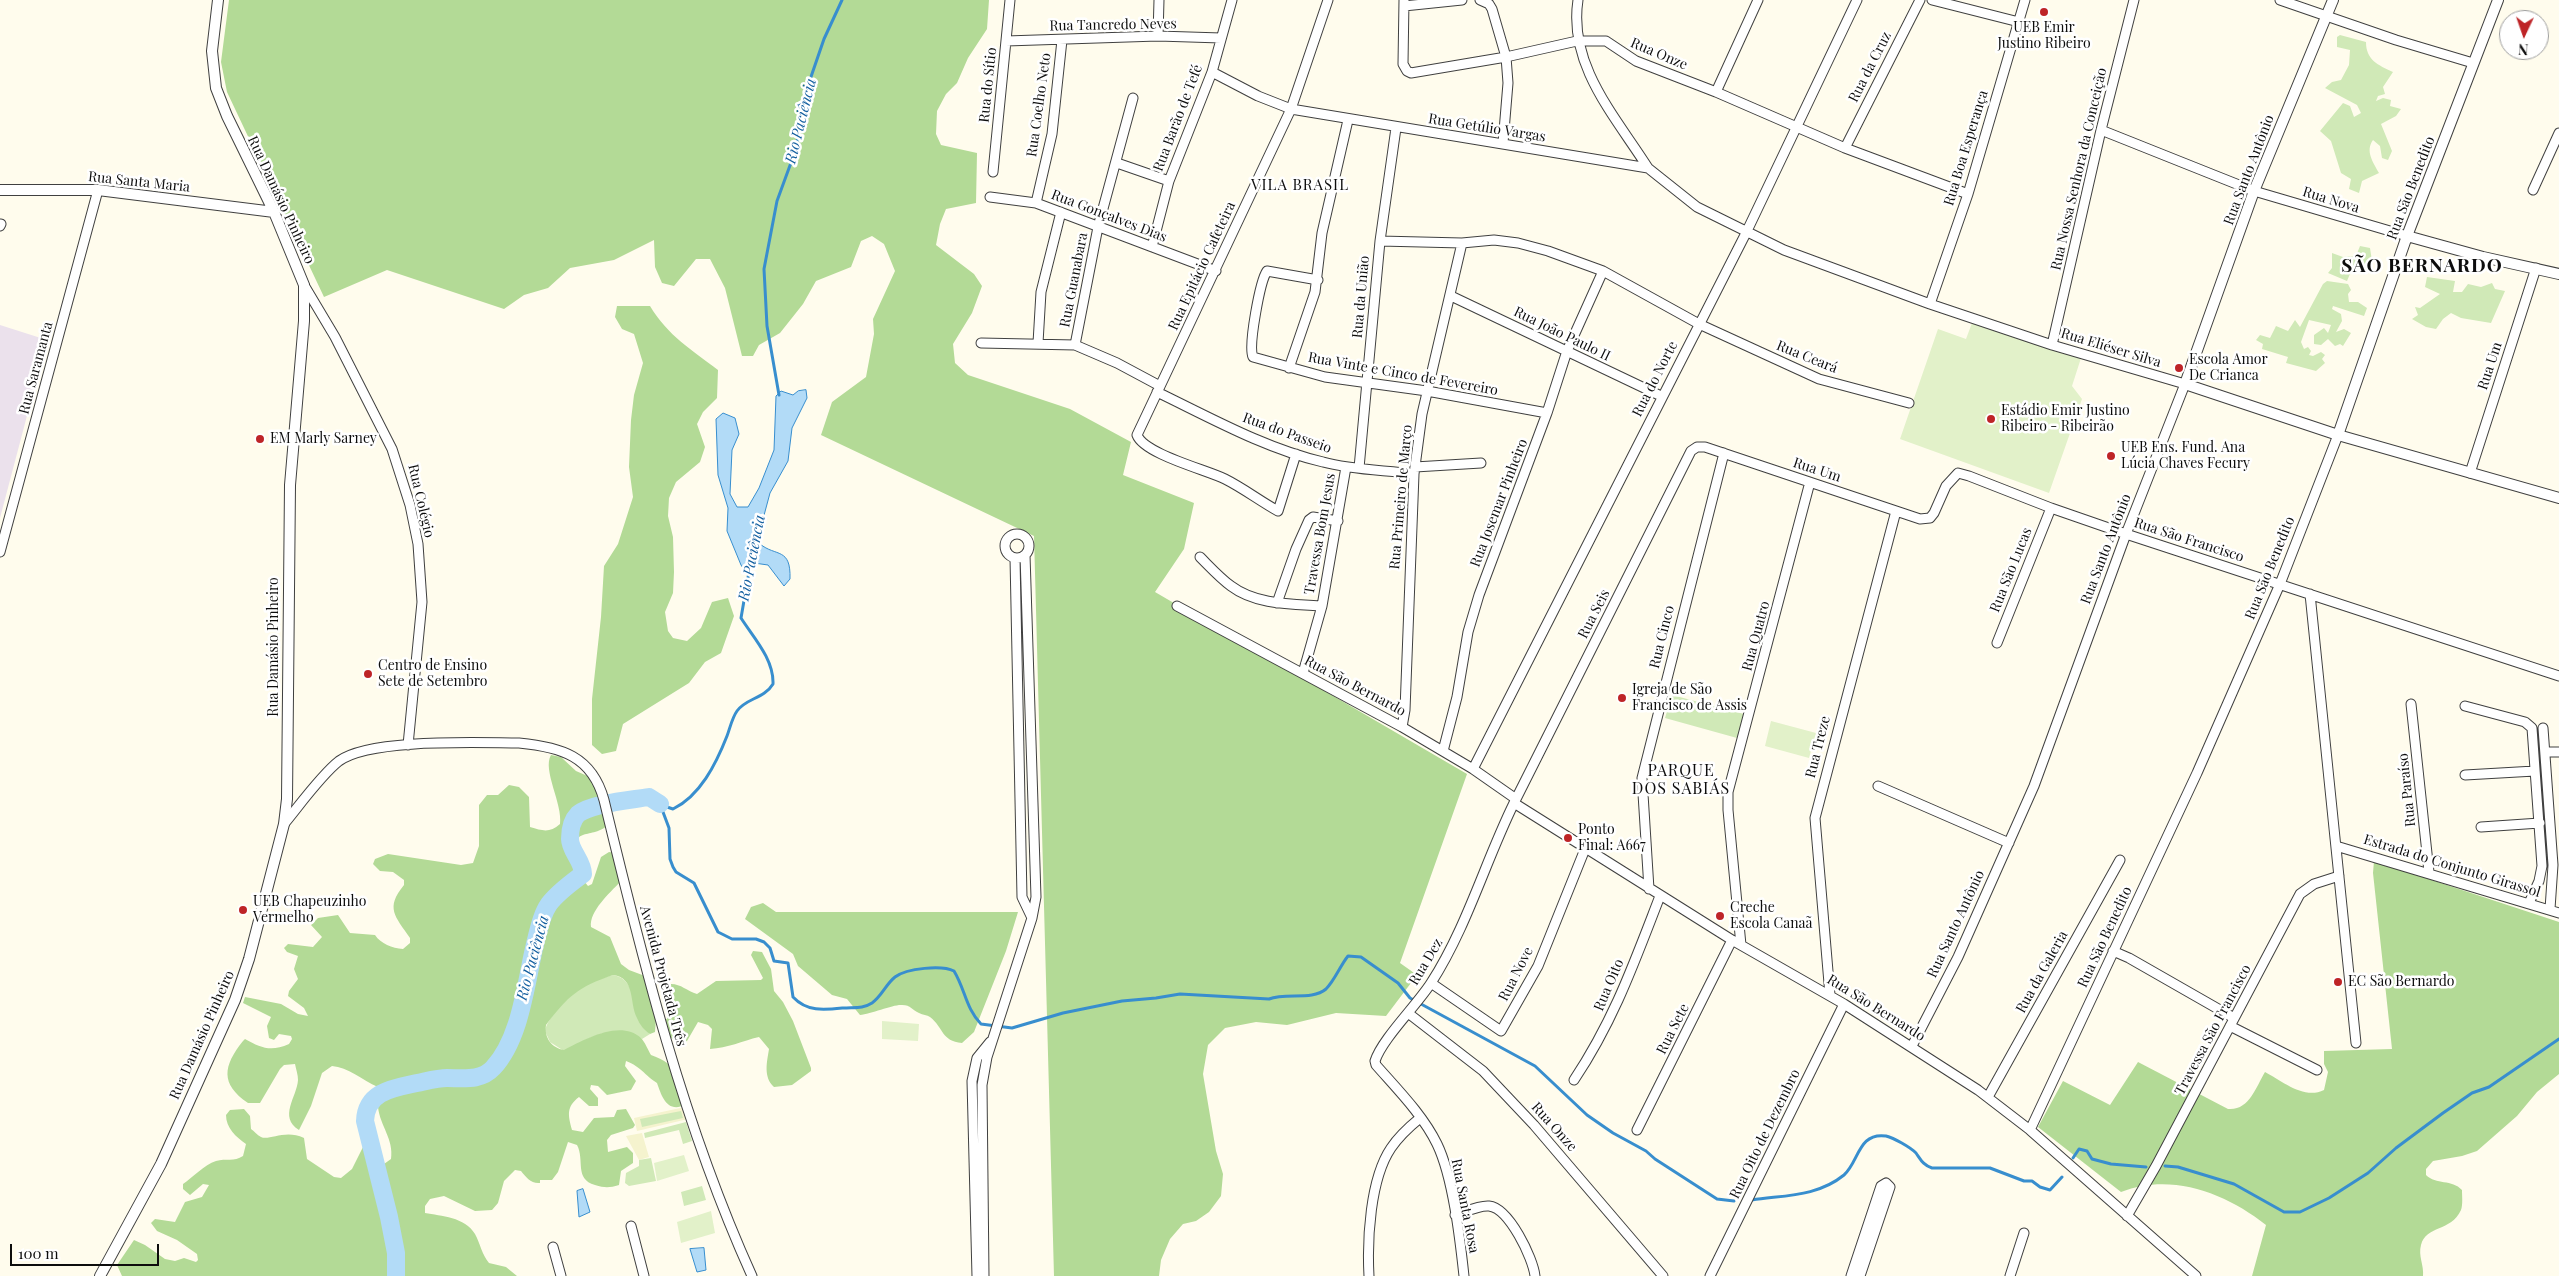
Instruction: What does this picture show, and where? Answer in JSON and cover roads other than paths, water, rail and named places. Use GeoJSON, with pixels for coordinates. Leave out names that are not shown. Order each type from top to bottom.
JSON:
{"type":"FeatureCollection","features":[{"type":"Feature","properties":{"kind":"street","name":"Rua Damásio Pinheiro"},"geometry":{"type":"LineString","coordinates":[[100,1276],[161,1164],[235,1000],[249,959],[284,824],[288,778],[290,485],[304,321],[304,285],[274,212],[227,116],[216,88],[212,51],[218,0]]}},
{"type":"Feature","properties":{"kind":"street","name":"Rua do Sítio"},"geometry":{"type":"LineString","coordinates":[[993,172],[1010,0]]}},
{"type":"Feature","properties":{"kind":"street"},"geometry":{"type":"LineString","coordinates":[[1158,36],[1159,0]]}},
{"type":"Feature","properties":{"kind":"street","name":"Rua Barão de Tefé"},"geometry":{"type":"LineString","coordinates":[[1152,247],[1169,181],[1212,72],[1232,0]]}},
{"type":"Feature","properties":{"kind":"street","name":"Rua Epitácio Cafeteira"},"geometry":{"type":"LineString","coordinates":[[1296,454],[1278,511],[1226,480],[1168,457],[1146,445],[1138,438],[1138,430],[1216,271],[1291,110],[1328,0]]}},
{"type":"Feature","properties":{"kind":"street"},"geometry":{"type":"LineString","coordinates":[[1404,3],[1462,0]]}},
{"type":"Feature","properties":{"kind":"street"},"geometry":{"type":"LineString","coordinates":[[1480,0],[1489,4],[1492,9],[1506,57],[1508,98],[1503,144]]}},
{"type":"Feature","properties":{"kind":"street"},"geometry":{"type":"LineString","coordinates":[[1578,0],[1576,16],[1577,41],[1589,78],[1648,168]]}},
{"type":"Feature","properties":{"kind":"street"},"geometry":{"type":"LineString","coordinates":[[1716,92],[1758,0]]}},
{"type":"Feature","properties":{"kind":"street","name":"Rua do Norte"},"geometry":{"type":"LineString","coordinates":[[1473,769],[1746,232],[1857,0]]}},
{"type":"Feature","properties":{"kind":"street","name":"Rua da Cruz"},"geometry":{"type":"LineString","coordinates":[[1845,148],[1920,0]]}},
{"type":"Feature","properties":{"kind":"street"},"geometry":{"type":"LineString","coordinates":[[1932,0],[1969,4],[2018,22]]}},
{"type":"Feature","properties":{"kind":"street","name":"Rua Boa Esperança"},"geometry":{"type":"LineString","coordinates":[[1930,304],[1968,194],[2025,0]]}},
{"type":"Feature","properties":{"kind":"street","name":"Rua Nossa Senhora da Conceição"},"geometry":{"type":"LineString","coordinates":[[2052,345],[2101,130],[2134,0]]}},
{"type":"Feature","properties":{"kind":"street"},"geometry":{"type":"LineString","coordinates":[[2280,0],[2387,37],[2473,63]]}},
{"type":"Feature","properties":{"kind":"street","name":"Rua Santo Antônio"},"geometry":{"type":"LineString","coordinates":[[1912,1046],[1958,957],[2034,786],[2254,191],[2333,0]]}},
{"type":"Feature","properties":{"kind":"street","name":"Rua São Benedito"},"geometry":{"type":"LineString","coordinates":[[2030,1130],[2197,772],[2280,584],[2338,435],[2407,236],[2498,0]]}},
{"type":"Feature","properties":{"kind":"street","name":"Rua Onze"},"geometry":{"type":"LineString","coordinates":[[1404,3],[1403,64],[1407,71],[1419,72],[1506,57],[1577,41],[1606,41],[1626,57],[1716,92],[1845,148],[1968,194]]}},
{"type":"Feature","properties":{"kind":"street","name":"Rua Tancredo Neves"},"geometry":{"type":"LineString","coordinates":[[1006,41],[1158,36],[1221,38]]}},
{"type":"Feature","properties":{"kind":"street","name":"Rua Coelho Neto"},"geometry":{"type":"LineString","coordinates":[[1036,203],[1052,134],[1062,40]]}},
{"type":"Feature","properties":{"kind":"street","name":"Rua Getúlio Vargas"},"geometry":{"type":"LineString","coordinates":[[1212,72],[1258,96],[1291,110],[1648,168],[1697,207],[1746,232]]}},
{"type":"Feature","properties":{"kind":"street","name":"Rua Guanabara"},"geometry":{"type":"LineString","coordinates":[[1075,345],[1098,227],[1117,163],[1133,98]]}},
{"type":"Feature","properties":{"kind":"street"},"geometry":{"type":"LineString","coordinates":[[1289,368],[1318,280],[1322,234],[1348,120]]}},
{"type":"Feature","properties":{"kind":"street","name":"Rua da União"},"geometry":{"type":"LineString","coordinates":[[1359,468],[1380,241],[1396,128]]}},
{"type":"Feature","properties":{"kind":"street","name":"Rua Nova"},"geometry":{"type":"LineString","coordinates":[[2101,130],[2254,191],[2483,257],[2559,274]]}},
{"type":"Feature","properties":{"kind":"street"},"geometry":{"type":"LineString","coordinates":[[2533,190],[2556,149],[2559,133]]}},
{"type":"Feature","properties":{"kind":"street"},"geometry":{"type":"LineString","coordinates":[[1117,163],[1169,181]]}},
{"type":"Feature","properties":{"kind":"street","name":"Rua Santa Maria"},"geometry":{"type":"LineString","coordinates":[[0,190],[98,190],[274,212]]}},
{"type":"Feature","properties":{"kind":"street","name":"Rua Saramanta"},"geometry":{"type":"LineString","coordinates":[[0,552],[98,190]]}},
{"type":"Feature","properties":{"kind":"street","name":"Rua Gonçalves Dias"},"geometry":{"type":"LineString","coordinates":[[990,197],[1036,203],[1216,271]]}},
{"type":"Feature","properties":{"kind":"street"},"geometry":{"type":"LineString","coordinates":[[1038,343],[1041,292],[1061,212]]}},
{"type":"Feature","properties":{"kind":"street","name":"Rua Eliéser Silva"},"geometry":{"type":"LineString","coordinates":[[1746,232],[1822,264],[1930,304],[2052,345],[2184,384],[2338,435],[2559,498]]}},
{"type":"Feature","properties":{"kind":"street","name":"Rua Ceará"},"geometry":{"type":"LineString","coordinates":[[1380,241],[1462,243],[1494,240],[1518,243],[1603,271],[1699,324],[1819,379],[1909,403]]}},
{"type":"Feature","properties":{"kind":"street","name":"Rua Primeiro de Março"},"geometry":{"type":"LineString","coordinates":[[1402,727],[1405,710],[1408,589],[1415,470],[1427,391],[1462,243]]}},
{"type":"Feature","properties":{"kind":"street","name":"Rua Um"},"geometry":{"type":"LineString","coordinates":[[2470,473],[2536,268]]}},
{"type":"Feature","properties":{"kind":"street","name":"Rua Vinte e Cinco de Fevereiro"},"geometry":{"type":"LineString","coordinates":[[1318,280],[1267,271],[1255,322],[1252,353],[1255,358],[1325,377],[1427,391],[1547,413]]}},
{"type":"Feature","properties":{"kind":"street","name":"Rua Josemar Pinheiro"},"geometry":{"type":"LineString","coordinates":[[1443,751],[1457,697],[1468,632],[1479,595],[1547,413],[1567,351],[1603,271]]}},
{"type":"Feature","properties":{"kind":"street","name":"Rua Colégio"},"geometry":{"type":"LineString","coordinates":[[304,285],[335,337],[392,449],[410,505],[418,544],[422,602],[408,745]]}},
{"type":"Feature","properties":{"kind":"street","name":"Rua João Paulo II"},"geometry":{"type":"LineString","coordinates":[[1451,296],[1661,396]]}},
{"type":"Feature","properties":{"kind":"street","name":"Rua do Passeio"},"geometry":{"type":"LineString","coordinates":[[981,343],[1075,345],[1117,363],[1158,389],[1296,454],[1346,467],[1415,470],[1481,463]]}},
{"type":"Feature","properties":{"kind":"street","name":"Rua Seis"},"geometry":{"type":"LineString","coordinates":[[1515,800],[1691,451],[1697,447],[1705,447]]}},
{"type":"Feature","properties":{"kind":"street","name":"Rua Um"},"geometry":{"type":"LineString","coordinates":[[1705,447],[1920,519]]}},
{"type":"Feature","properties":{"kind":"street","name":"Rua Cinco"},"geometry":{"type":"LineString","coordinates":[[1649,889],[1642,778],[1724,454]]}},
{"type":"Feature","properties":{"kind":"street","name":"Travessa Bom Jesus"},"geometry":{"type":"LineString","coordinates":[[1303,673],[1322,606],[1346,467]]}},
{"type":"Feature","properties":{"kind":"street","name":"Rua São Francisco"},"geometry":{"type":"LineString","coordinates":[[1920,519],[1930,518],[1946,486],[1958,473],[2126,534],[2559,676]]}},
{"type":"Feature","properties":{"kind":"street","name":"Rua Quatro"},"geometry":{"type":"LineString","coordinates":[[1741,945],[1728,810],[1728,792],[1810,482]]}},
{"type":"Feature","properties":{"kind":"street","name":"Rua São Lucas"},"geometry":{"type":"LineString","coordinates":[[1997,643],[2052,508]]}},
{"type":"Feature","properties":{"kind":"street","name":"Rua Treze"},"geometry":{"type":"LineString","coordinates":[[1830,995],[1814,818],[1896,511]]}},
{"type":"Feature","properties":{"kind":"street"},"geometry":{"type":"LineString","coordinates":[[1277,603],[1296,549],[1309,520],[1314,517],[1338,521]]}},
{"type":"Feature","properties":{"kind":"street"},"geometry":{"type":"LineString","coordinates":[[978,1189],[984,1276],[976,1276],[978,1189],[982,1085],[993,1038],[1032,918],[1037,875],[1025,555],[1030,546],[1022,534],[1012,535],[1008,538],[1005,546],[1008,554],[1015,558],[1025,555]]}},
{"type":"Feature","properties":{"kind":"street","name":"Travessa Bom Jesus"},"geometry":{"type":"LineString","coordinates":[[1200,557],[1232,588],[1255,598],[1277,603],[1322,606]]}},
{"type":"Feature","properties":{"kind":"street"},"geometry":{"type":"LineString","coordinates":[[1015,558],[1022,897],[1032,918]]}},
{"type":"Feature","properties":{"kind":"street"},"geometry":{"type":"LineString","coordinates":[[2310,594],[2356,1043]]}},
{"type":"Feature","properties":{"kind":"street","name":"Rua São Bernardo"},"geometry":{"type":"LineString","coordinates":[[1177,606],[1443,751],[1473,769],[1585,849],[1732,940],[1830,995],[1912,1046],[1988,1097],[2030,1130],[2196,1276]]}},
{"type":"Feature","properties":{"kind":"street","name":"Rua Paraíso"},"geometry":{"type":"LineString","coordinates":[[2411,704],[2429,872]]}},
{"type":"Feature","properties":{"kind":"street"},"geometry":{"type":"LineString","coordinates":[[2465,706],[2529,724],[2532,728],[2542,874],[2529,903]]}},
{"type":"Feature","properties":{"kind":"street"},"geometry":{"type":"LineString","coordinates":[[2543,728],[2549,809],[2556,859],[2554,911]]}},
{"type":"Feature","properties":{"kind":"street","name":"Avenida Projetada Três"},"geometry":{"type":"LineString","coordinates":[[408,745],[502,743],[536,745],[567,754],[591,770],[600,785],[608,814],[661,1027],[708,1170],[752,1276]]}},
{"type":"Feature","properties":{"kind":"street"},"geometry":{"type":"LineString","coordinates":[[284,824],[337,763],[345,757],[359,752],[408,745]]}},
{"type":"Feature","properties":{"kind":"street"},"geometry":{"type":"LineString","coordinates":[[2545,752],[2559,752]]}},
{"type":"Feature","properties":{"kind":"street"},"geometry":{"type":"LineString","coordinates":[[2465,775],[2535,771]]}},
{"type":"Feature","properties":{"kind":"street"},"geometry":{"type":"LineString","coordinates":[[1878,786],[2009,843]]}},
{"type":"Feature","properties":{"kind":"street","name":"Rua Dez"},"geometry":{"type":"LineString","coordinates":[[1420,1118],[1376,1065],[1377,1056],[1431,983],[1460,931],[1496,841],[1515,800]]}},
{"type":"Feature","properties":{"kind":"street"},"geometry":{"type":"LineString","coordinates":[[2549,809],[2559,808]]}},
{"type":"Feature","properties":{"kind":"street"},"geometry":{"type":"LineString","coordinates":[[2480,826],[2540,823]]}},
{"type":"Feature","properties":{"kind":"street","name":"Estrada do Conjunto Girassol"},"geometry":{"type":"LineString","coordinates":[[2336,846],[2429,872],[2554,911]]}},
{"type":"Feature","properties":{"kind":"street","name":"Rua Nove"},"geometry":{"type":"LineString","coordinates":[[1431,983],[1501,1031],[1538,966],[1585,849]]}},
{"type":"Feature","properties":{"kind":"street","name":"Rua da Galeria"},"geometry":{"type":"LineString","coordinates":[[1988,1097],[2120,860]]}},
{"type":"Feature","properties":{"kind":"street","name":"Travessa São Francisco"},"geometry":{"type":"LineString","coordinates":[[2126,1216],[2156,1166],[2300,894],[2314,884],[2339,876]]}},
{"type":"Feature","properties":{"kind":"street","name":"Rua Oito"},"geometry":{"type":"LineString","coordinates":[[1574,1080],[1596,1047],[1620,1001],[1660,896]]}},
{"type":"Feature","properties":{"kind":"street","name":"Rua Sete"},"geometry":{"type":"LineString","coordinates":[[1637,1130],[1732,940]]}},
{"type":"Feature","properties":{"kind":"street"},"geometry":{"type":"LineString","coordinates":[[2113,951],[2129,958],[2232,1022],[2317,1070]]}},
{"type":"Feature","properties":{"kind":"street","name":"Rua Oito de Dezembro"},"geometry":{"type":"LineString","coordinates":[[1710,1276],[1844,1004]]}},
{"type":"Feature","properties":{"kind":"street","name":"Rua Onze"},"geometry":{"type":"LineString","coordinates":[[1411,1010],[1483,1071],[1534,1125],[1662,1276]]}},
{"type":"Feature","properties":{"kind":"street"},"geometry":{"type":"LineString","coordinates":[[1369,1276],[1369,1238],[1372,1207],[1378,1181],[1389,1150],[1403,1132],[1420,1118]]}},
{"type":"Feature","properties":{"kind":"street","name":"Rua Santa Rosa"},"geometry":{"type":"LineString","coordinates":[[1420,1118],[1437,1144],[1449,1184],[1464,1276]]}},
{"type":"Feature","properties":{"kind":"street"},"geometry":{"type":"LineString","coordinates":[[1851,1276],[1881,1186],[1886,1183],[1890,1187],[1860,1276]]}},
{"type":"Feature","properties":{"kind":"street"},"geometry":{"type":"LineString","coordinates":[[1455,1215],[1490,1206],[1502,1212],[1528,1253],[1535,1276]]}},
{"type":"Feature","properties":{"kind":"street"},"geometry":{"type":"LineString","coordinates":[[631,1226],[644,1276]]}},
{"type":"Feature","properties":{"kind":"street"},"geometry":{"type":"LineString","coordinates":[[2010,1276],[2024,1233]]}},
{"type":"Feature","properties":{"kind":"street"},"geometry":{"type":"LineString","coordinates":[[553,1247],[561,1276]]}},
{"type":"Feature","properties":{"kind":"water"},"geometry":{"type":"Polygon","coordinates":[[[806,390],[807,398],[792,428],[788,461],[770,493],[759,534],[760,544],[781,554],[788,562],[790,579],[784,586],[768,565],[754,563],[745,571],[727,531],[728,508],[718,475],[716,419],[723,413],[735,418],[739,434],[732,450],[730,494],[737,507],[748,507],[759,488],[774,450],[776,396],[781,391],[793,395],[798,391],[806,390]]]}},
{"type":"Feature","properties":{"kind":"water"},"geometry":{"type":"Polygon","coordinates":[[[583,1189],[590,1212],[579,1217],[577,1191],[583,1189]]]}},
{"type":"Feature","properties":{"kind":"water"},"geometry":{"type":"Polygon","coordinates":[[[704,1248],[706,1270],[697,1272],[690,1249],[704,1248]]]}},
{"type":"Feature","properties":{"kind":"waterway","name":"Rio Paciência"},"geometry":{"type":"LineString","coordinates":[[779,395],[767,326],[764,269],[777,201],[796,149],[803,100],[824,39],[842,0]]}},
{"type":"Feature","properties":{"kind":"waterway","name":"Rio Paciência"},"geometry":{"type":"LineString","coordinates":[[661,805],[673,809],[683,803],[699,788],[723,747],[737,711],[745,703],[765,693],[773,684],[770,666],[766,657],[741,618],[750,566]]}},
{"type":"Feature","properties":{"kind":"waterway","name":"Rio Paciência"},"geometry":{"type":"LineString","coordinates":[[396,1276],[396,1253],[389,1217],[365,1121],[370,1103],[376,1097],[391,1089],[440,1078],[478,1077],[493,1068],[503,1055],[517,1024],[544,912],[556,896],[583,874],[570,839],[574,819],[584,810],[623,801],[649,797],[660,804]]}},
{"type":"Feature","properties":{"kind":"waterway"},"geometry":{"type":"LineString","coordinates":[[660,804],[669,828],[670,859],[673,867],[676,872],[694,883],[718,932],[732,939],[756,939],[764,942],[770,948],[774,961],[788,963],[793,997],[810,1008],[829,1009],[865,1006],[879,997],[892,980],[900,974],[908,971],[941,968],[954,971],[972,1012],[981,1024],[1012,1028],[1063,1013],[1122,1001],[1180,994],[1269,999],[1283,996],[1314,995],[1326,989],[1348,956],[1361,957],[1398,983],[1410,998],[1535,1066],[1587,1115],[1613,1133],[1646,1151],[1655,1159],[1717,1199],[1734,1201]]}},
{"type":"Feature","properties":{"kind":"waterway"},"geometry":{"type":"LineString","coordinates":[[2165,1166],[2178,1167],[2234,1184],[2284,1212],[2300,1212],[2329,1198],[2368,1173],[2396,1148],[2443,1113],[2472,1093],[2489,1087],[2559,1039]]}},
{"type":"Feature","properties":{"kind":"waterway"},"geometry":{"type":"LineString","coordinates":[[1752,1200],[1800,1194],[1834,1182],[1849,1169],[1864,1143],[1877,1136],[1886,1136],[1902,1143],[1916,1153],[1924,1164],[1932,1168],[1990,1168],[2024,1181],[2032,1181],[2040,1187],[2050,1190],[2062,1177]]}},
{"type":"Feature","properties":{"kind":"waterway"},"geometry":{"type":"LineString","coordinates":[[2073,1158],[2079,1149],[2087,1151],[2092,1159],[2111,1164],[2146,1167]]}},
{"type":"Feature","properties":{"kind":"place","name":"UEB Emir Justino Ribeiro"},"geometry":{"type":"Point","coordinates":[2044,12]}},
{"type":"Feature","properties":{"kind":"place","name":"Escola Amor De Crianca"},"geometry":{"type":"Point","coordinates":[2179,368]}},
{"type":"Feature","properties":{"kind":"place","name":"Estádio Emir Justino Ribeiro - Ribeirão"},"geometry":{"type":"Point","coordinates":[1991,419]}},
{"type":"Feature","properties":{"kind":"place","name":"EM Marly Sarney"},"geometry":{"type":"Point","coordinates":[260,439]}},
{"type":"Feature","properties":{"kind":"place","name":"UEB Ens. Fund. Ana Lúcia Chaves Fecury"},"geometry":{"type":"Point","coordinates":[2111,456]}},
{"type":"Feature","properties":{"kind":"place","name":"Centro de Ensino Sete de Setembro"},"geometry":{"type":"Point","coordinates":[368,674]}},
{"type":"Feature","properties":{"kind":"place","name":"Igreja de São Francisco de Assis"},"geometry":{"type":"Point","coordinates":[1622,698]}},
{"type":"Feature","properties":{"kind":"place","name":"Ponto Final: A667"},"geometry":{"type":"Point","coordinates":[1568,838]}},
{"type":"Feature","properties":{"kind":"place","name":"UEB Chapeuzinho Vermelho"},"geometry":{"type":"Point","coordinates":[243,910]}},
{"type":"Feature","properties":{"kind":"place","name":"Creche Escola Canaã"},"geometry":{"type":"Point","coordinates":[1720,916]}},
{"type":"Feature","properties":{"kind":"place","name":"EC São Bernardo"},"geometry":{"type":"Point","coordinates":[2338,982]}},
{"type":"Feature","properties":{"kind":"district","name":"VILA BRASIL"},"geometry":{"type":"Point","coordinates":[1300,185]}},
{"type":"Feature","properties":{"kind":"district","name":"SÃO BERNARDO"},"geometry":{"type":"Point","coordinates":[2422,266]}},
{"type":"Feature","properties":{"kind":"district","name":"PARQUE DOS SABIÁS"},"geometry":{"type":"Point","coordinates":[1681,780]}}]}
